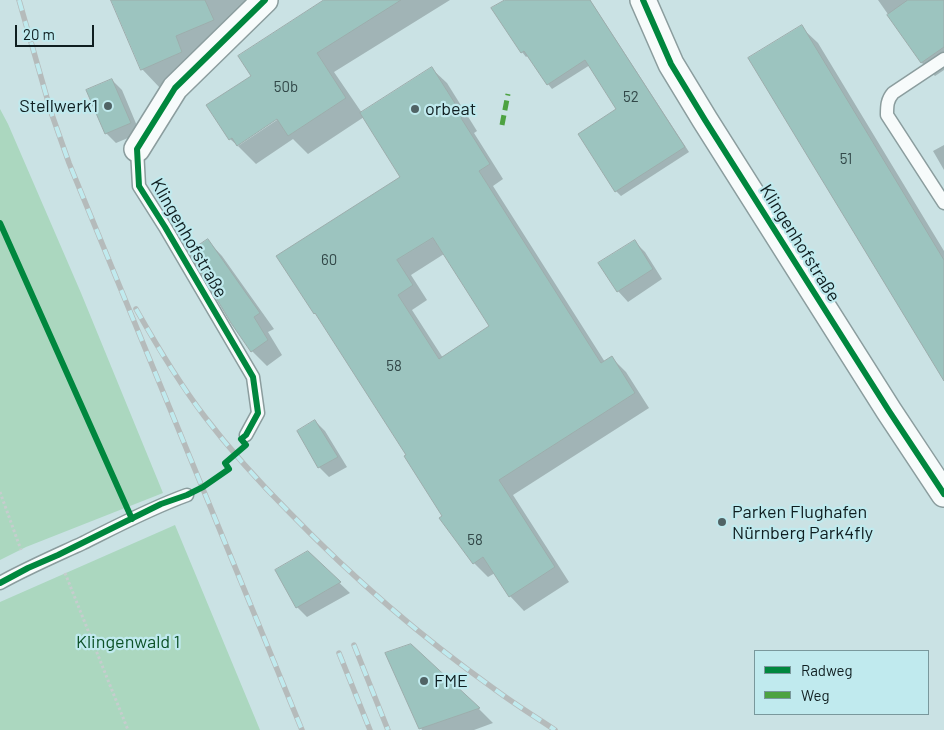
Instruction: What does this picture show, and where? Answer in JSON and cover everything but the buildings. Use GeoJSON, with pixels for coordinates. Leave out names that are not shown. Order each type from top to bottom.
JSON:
{"type":"FeatureCollection","features":[{"type":"Feature","properties":{"kind":"street","name":"Klingenhofstraße"},"geometry":{"type":"LineString","coordinates":[[137,149],[175,88],[266,0]]}},
{"type":"Feature","properties":{"kind":"street","name":"Klingenhofstraße"},"geometry":{"type":"LineString","coordinates":[[643,0],[671,64],[700,112],[944,494]]}},
{"type":"Feature","properties":{"kind":"lane"},"geometry":{"type":"LineString","coordinates":[[944,59],[893,93],[888,99],[887,115],[944,203]]}},
{"type":"Feature","properties":{"kind":"lane","name":"Klingenhofstraße"},"geometry":{"type":"LineString","coordinates":[[137,149],[139,186],[253,377],[258,413],[246,435]]}},
{"type":"Feature","properties":{"kind":"lane"},"geometry":{"type":"LineString","coordinates":[[0,583],[162,504],[187,495]]}},
{"type":"Feature","properties":{"kind":"path"},"geometry":{"type":"LineString","coordinates":[[187,495],[203,487],[229,469],[225,463],[246,445],[241,439],[246,435]]}},
{"type":"Feature","properties":{"kind":"path"},"geometry":{"type":"LineString","coordinates":[[0,492],[28,568]]}},
{"type":"Feature","properties":{"kind":"path"},"geometry":{"type":"LineString","coordinates":[[58,555],[128,730]]}},
{"type":"Feature","properties":{"kind":"green space"},"geometry":{"type":"Polygon","coordinates":[[[0,109],[81,293],[163,493],[26,547],[0,560],[0,109]]]}},
{"type":"Feature","properties":{"kind":"green space","name":"Klingenwald 1"},"geometry":{"type":"Polygon","coordinates":[[[175,525],[260,730],[0,730],[0,602],[175,525]]]}},
{"type":"Feature","properties":{"kind":"railway"},"geometry":{"type":"LineString","coordinates":[[19,0],[51,112],[69,163],[302,730]]}},
{"type":"Feature","properties":{"kind":"railway"},"geometry":{"type":"LineString","coordinates":[[136,309],[186,391],[205,417],[279,502],[362,583],[413,627],[501,694],[555,730]]}},
{"type":"Feature","properties":{"kind":"railway"},"geometry":{"type":"LineString","coordinates":[[354,645],[388,730]]}},
{"type":"Feature","properties":{"kind":"railway"},"geometry":{"type":"LineString","coordinates":[[339,653],[370,730]]}},
{"type":"Feature","properties":{"kind":"marked path"},"geometry":{"type":"LineString","coordinates":[[502,125],[508,94]]}},
{"type":"Feature","properties":{"kind":"cycle path"},"geometry":{"type":"LineString","coordinates":[[0,583],[161,504],[203,487],[229,469],[225,463],[246,445],[241,439],[246,435],[258,413],[253,377],[139,186],[137,149],[175,88],[265,0]]}},
{"type":"Feature","properties":{"kind":"cycle path"},"geometry":{"type":"LineString","coordinates":[[643,0],[671,64],[705,120],[889,411],[944,494]]}},
{"type":"Feature","properties":{"kind":"cycle path"},"geometry":{"type":"LineString","coordinates":[[0,223],[132,519]]}},
{"type":"Feature","properties":{"kind":"place","name":"Stellwerk1"},"geometry":{"type":"Point","coordinates":[108,106]}},
{"type":"Feature","properties":{"kind":"place","name":"orbeat"},"geometry":{"type":"Point","coordinates":[415,109]}},
{"type":"Feature","properties":{"kind":"place","name":"Parken Flughafen Nürnberg Park4fly"},"geometry":{"type":"Point","coordinates":[722,522]}},
{"type":"Feature","properties":{"kind":"place","name":"FME"},"geometry":{"type":"Point","coordinates":[424,681]}}]}
